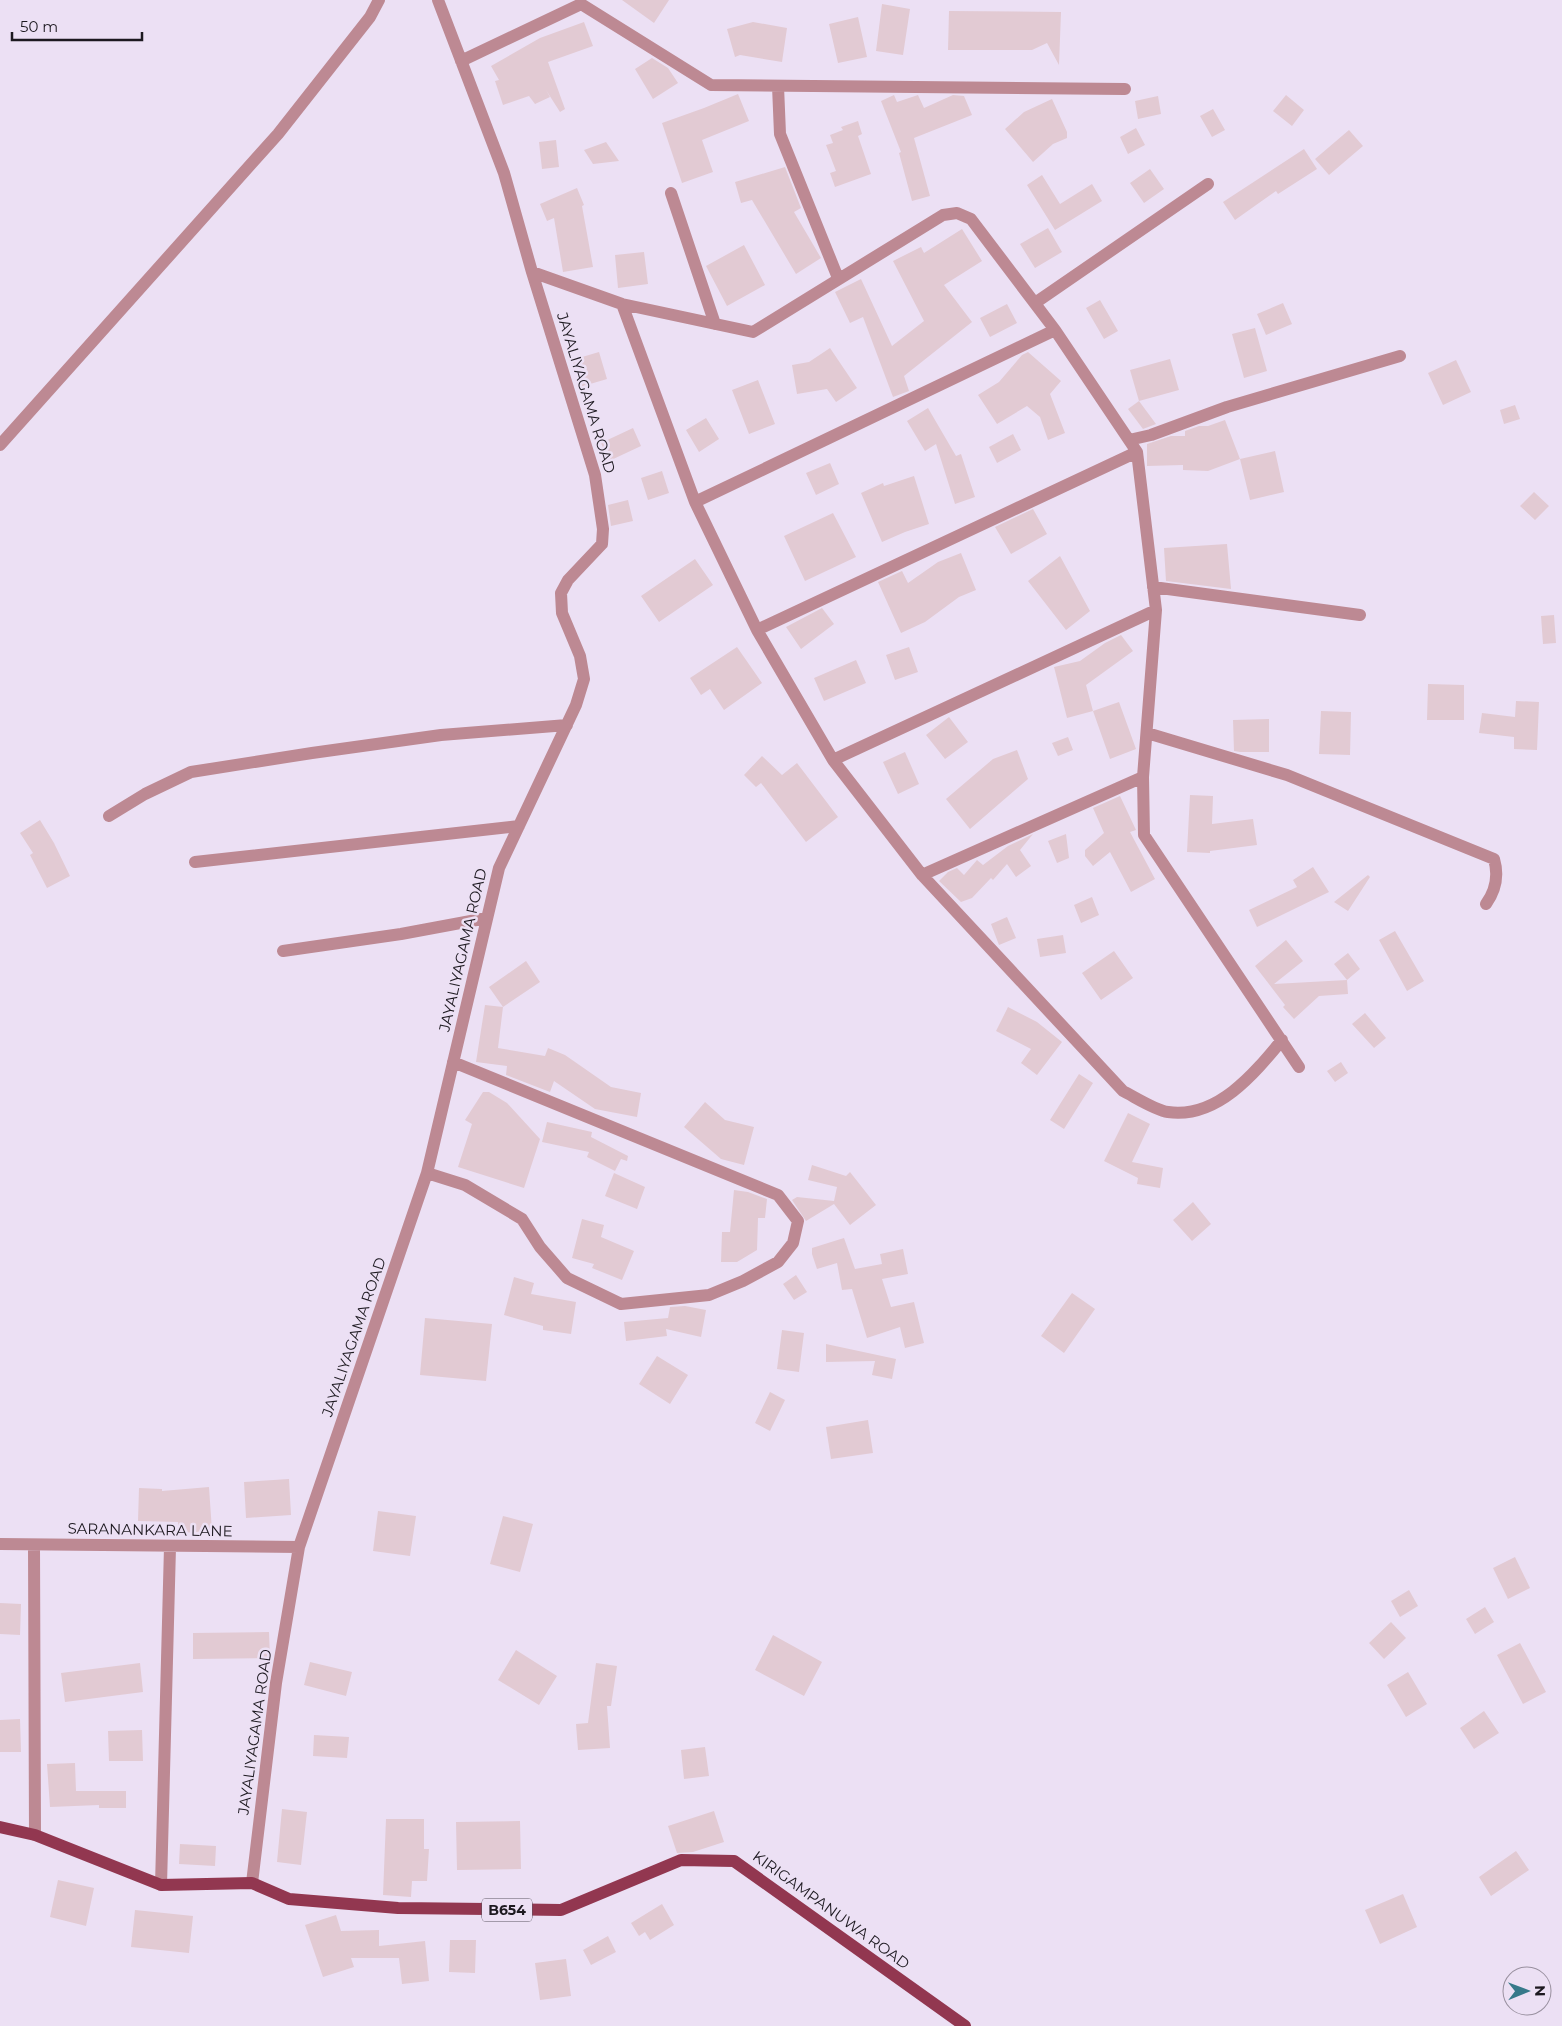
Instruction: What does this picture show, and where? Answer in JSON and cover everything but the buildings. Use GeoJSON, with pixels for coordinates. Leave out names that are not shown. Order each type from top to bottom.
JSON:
{"type":"FeatureCollection","features":[{"type":"Feature","properties":{"kind":"main road","name":"KIRIGAMPANUWA ROAD"},"geometry":{"type":"LineString","coordinates":[[0,1827],[35,1835],[161,1885],[252,1882],[289,1899],[398,1908],[561,1910],[681,1860],[734,1861],[965,2026]]}},
{"type":"Feature","properties":{"kind":"street"},"geometry":{"type":"LineString","coordinates":[[0,444],[278,134],[370,18],[379,0]]}},
{"type":"Feature","properties":{"kind":"street","name":"JAYALIYAGAMA ROAD"},"geometry":{"type":"LineString","coordinates":[[252,1882],[276,1683],[300,1547],[427,1173],[499,868],[576,705],[584,679],[580,656],[562,613],[561,592],[568,580],[602,544],[603,529],[596,475],[532,272],[504,173],[438,0]]}},
{"type":"Feature","properties":{"kind":"street"},"geometry":{"type":"LineString","coordinates":[[461,61],[582,4],[710,85],[1126,88]]}},
{"type":"Feature","properties":{"kind":"street"},"geometry":{"type":"LineString","coordinates":[[778,86],[780,134],[838,278]]}},
{"type":"Feature","properties":{"kind":"street"},"geometry":{"type":"LineString","coordinates":[[1035,303],[1208,184]]}},
{"type":"Feature","properties":{"kind":"street"},"geometry":{"type":"LineString","coordinates":[[670,194],[715,324]]}},
{"type":"Feature","properties":{"kind":"street"},"geometry":{"type":"LineString","coordinates":[[532,272],[622,304],[753,332],[943,215],[957,213],[971,219],[1055,330],[1137,452],[1156,610],[1143,778],[1144,836],[1299,1067]]}},
{"type":"Feature","properties":{"kind":"street"},"geometry":{"type":"LineString","coordinates":[[622,304],[695,502],[757,630],[833,760],[922,875],[1123,1091],[1165,1112],[1182,1113],[1212,1105],[1251,1076],[1282,1040]]}},
{"type":"Feature","properties":{"kind":"street"},"geometry":{"type":"LineString","coordinates":[[695,502],[1055,330]]}},
{"type":"Feature","properties":{"kind":"street"},"geometry":{"type":"LineString","coordinates":[[1129,440],[1152,435],[1227,407],[1400,356]]}},
{"type":"Feature","properties":{"kind":"street"},"geometry":{"type":"LineString","coordinates":[[757,630],[1137,452]]}},
{"type":"Feature","properties":{"kind":"street"},"geometry":{"type":"LineString","coordinates":[[1153,587],[1360,615]]}},
{"type":"Feature","properties":{"kind":"street"},"geometry":{"type":"LineString","coordinates":[[833,760],[1156,610]]}},
{"type":"Feature","properties":{"kind":"street"},"geometry":{"type":"LineString","coordinates":[[109,816],[145,794],[191,772],[312,753],[441,736],[567,725]]}},
{"type":"Feature","properties":{"kind":"street"},"geometry":{"type":"LineString","coordinates":[[1147,733],[1287,775],[1494,859],[1498,871],[1494,893],[1486,904]]}},
{"type":"Feature","properties":{"kind":"street"},"geometry":{"type":"LineString","coordinates":[[922,875],[1143,778]]}},
{"type":"Feature","properties":{"kind":"street"},"geometry":{"type":"LineString","coordinates":[[195,862],[519,826]]}},
{"type":"Feature","properties":{"kind":"street"},"geometry":{"type":"LineString","coordinates":[[283,951],[401,934],[487,918]]}},
{"type":"Feature","properties":{"kind":"street"},"geometry":{"type":"LineString","coordinates":[[427,1173],[465,1185],[522,1220],[540,1247],[567,1278],[622,1304],[709,1295],[743,1281],[778,1262],[793,1243],[798,1221],[778,1195],[453,1062]]}},
{"type":"Feature","properties":{"kind":"street","name":"SARANANKARA LANE"},"geometry":{"type":"LineString","coordinates":[[0,1544],[300,1547]]}},
{"type":"Feature","properties":{"kind":"street"},"geometry":{"type":"LineString","coordinates":[[34,1545],[35,1835]]}},
{"type":"Feature","properties":{"kind":"street"},"geometry":{"type":"LineString","coordinates":[[161,1885],[170,1546]]}}]}
